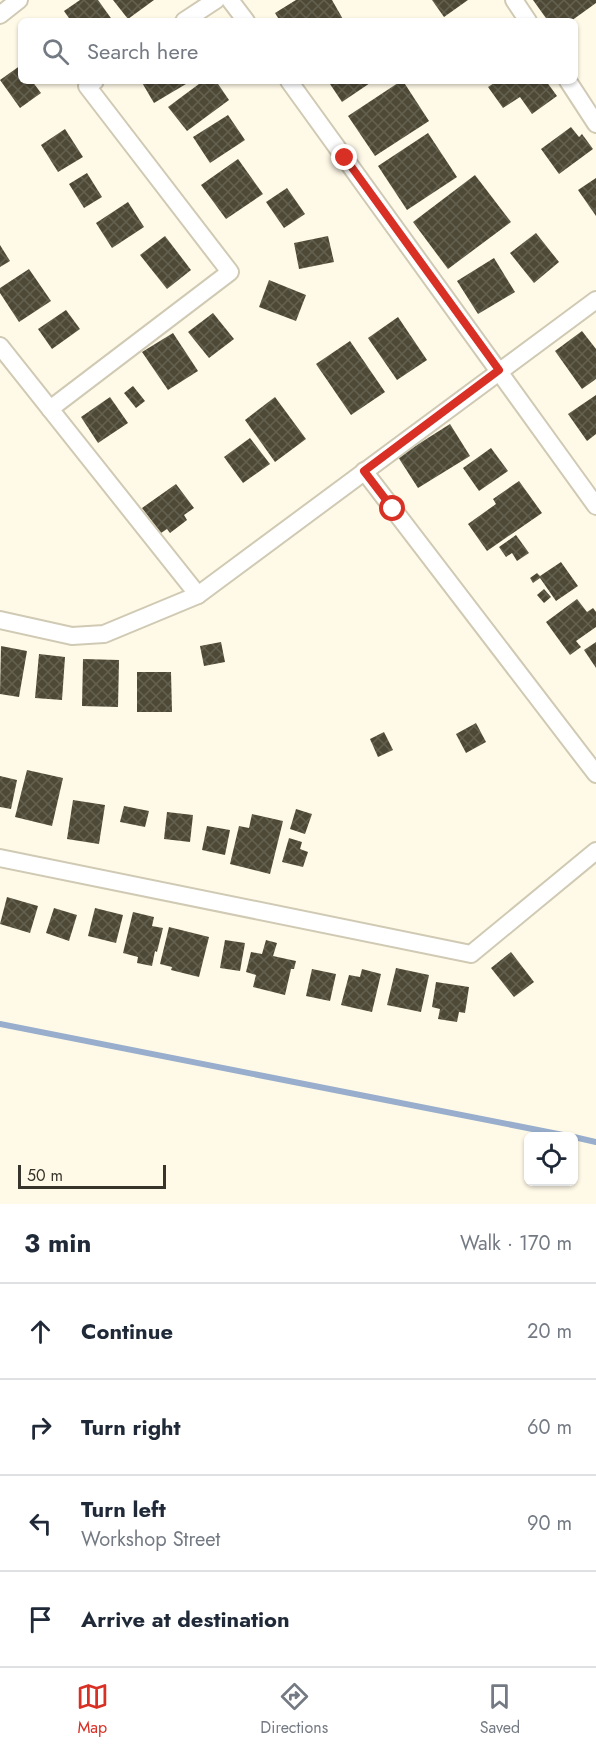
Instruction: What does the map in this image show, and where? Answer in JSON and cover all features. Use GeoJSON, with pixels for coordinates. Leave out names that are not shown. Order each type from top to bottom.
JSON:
{"type":"FeatureCollection","features":[{"type":"Feature","properties":{"kind":"street"},"geometry":{"type":"LineString","coordinates":[[0,15],[19,0]]}},
{"type":"Feature","properties":{"kind":"street"},"geometry":{"type":"LineString","coordinates":[[189,18],[216,0]]}},
{"type":"Feature","properties":{"kind":"street"},"geometry":{"type":"LineString","coordinates":[[230,0],[244,18]]}},
{"type":"Feature","properties":{"kind":"street"},"geometry":{"type":"LineString","coordinates":[[514,0],[526,18]]}},
{"type":"Feature","properties":{"kind":"street"},"geometry":{"type":"LineString","coordinates":[[50,409],[230,272],[87,86],[90,84]]}},
{"type":"Feature","properties":{"kind":"street"},"geometry":{"type":"LineString","coordinates":[[291,84],[596,506]]}},
{"type":"Feature","properties":{"kind":"street"},"geometry":{"type":"LineString","coordinates":[[569,84],[596,124]]}},
{"type":"Feature","properties":{"kind":"street"},"geometry":{"type":"LineString","coordinates":[[0,620],[72,636],[104,633],[198,595],[596,300]]}},
{"type":"Feature","properties":{"kind":"street"},"geometry":{"type":"LineString","coordinates":[[0,346],[198,595]]}},
{"type":"Feature","properties":{"kind":"street"},"geometry":{"type":"LineString","coordinates":[[364,471],[596,774]]}},
{"type":"Feature","properties":{"kind":"street"},"geometry":{"type":"LineString","coordinates":[[0,858],[471,954],[596,851]]}},
{"type":"Feature","properties":{"kind":"building"},"geometry":{"type":"Polygon","coordinates":[[[80,0],[98,0],[111,18],[69,18],[64,11],[80,0]]]}},
{"type":"Feature","properties":{"kind":"building"},"geometry":{"type":"Polygon","coordinates":[[[113,0],[154,0],[129,18],[113,0]]]}},
{"type":"Feature","properties":{"kind":"building"},"geometry":{"type":"Polygon","coordinates":[[[296,0],[332,0],[342,18],[278,18],[275,13],[296,0]]]}},
{"type":"Feature","properties":{"kind":"building"},"geometry":{"type":"Polygon","coordinates":[[[432,0],[468,0],[444,17],[432,0]]]}},
{"type":"Feature","properties":{"kind":"building"},"geometry":{"type":"Polygon","coordinates":[[[533,0],[596,0],[596,3],[575,18],[546,18],[533,0]]]}},
{"type":"Feature","properties":{"kind":"building"},"geometry":{"type":"Polygon","coordinates":[[[18,67],[18,84],[34,84],[41,93],[20,108],[0,80],[18,67]]]}},
{"type":"Feature","properties":{"kind":"building"},"geometry":{"type":"Polygon","coordinates":[[[143,84],[186,84],[154,103],[143,84]]]}},
{"type":"Feature","properties":{"kind":"building"},"geometry":{"type":"Polygon","coordinates":[[[199,84],[218,84],[229,100],[187,131],[168,107],[199,84]]]}},
{"type":"Feature","properties":{"kind":"building"},"geometry":{"type":"Polygon","coordinates":[[[330,84],[369,84],[342,102],[330,84]]]}},
{"type":"Feature","properties":{"kind":"building"},"geometry":{"type":"Polygon","coordinates":[[[396,84],[405,84],[429,121],[375,156],[348,116],[396,84]]]}},
{"type":"Feature","properties":{"kind":"building"},"geometry":{"type":"Polygon","coordinates":[[[492,84],[548,84],[557,96],[532,114],[520,97],[503,108],[488,87],[492,84]]]}},
{"type":"Feature","properties":{"kind":"building"},"geometry":{"type":"Polygon","coordinates":[[[228,115],[245,140],[210,163],[193,137],[228,115]]]}},
{"type":"Feature","properties":{"kind":"building"},"geometry":{"type":"Polygon","coordinates":[[[571,127],[579,137],[582,134],[593,149],[559,174],[541,149],[571,127]]]}},
{"type":"Feature","properties":{"kind":"building"},"geometry":{"type":"Polygon","coordinates":[[[65,129],[83,157],[58,172],[41,145],[65,129]]]}},
{"type":"Feature","properties":{"kind":"building"},"geometry":{"type":"Polygon","coordinates":[[[428,133],[457,177],[407,210],[378,166],[428,133]]]}},
{"type":"Feature","properties":{"kind":"building"},"geometry":{"type":"Polygon","coordinates":[[[238,159],[263,194],[226,219],[201,185],[238,159]]]}},
{"type":"Feature","properties":{"kind":"building"},"geometry":{"type":"Polygon","coordinates":[[[87,173],[102,197],[84,208],[69,184],[87,173]]]}},
{"type":"Feature","properties":{"kind":"building"},"geometry":{"type":"Polygon","coordinates":[[[475,175],[511,222],[448,269],[413,222],[475,175]]]}},
{"type":"Feature","properties":{"kind":"building"},"geometry":{"type":"Polygon","coordinates":[[[596,178],[596,216],[578,190],[596,178]]]}},
{"type":"Feature","properties":{"kind":"building"},"geometry":{"type":"Polygon","coordinates":[[[287,188],[305,214],[284,228],[266,202],[287,188]]]}},
{"type":"Feature","properties":{"kind":"building"},"geometry":{"type":"Polygon","coordinates":[[[128,202],[144,227],[112,248],[96,223],[128,202]]]}},
{"type":"Feature","properties":{"kind":"building"},"geometry":{"type":"Polygon","coordinates":[[[536,233],[559,262],[534,283],[510,253],[536,233]]]}},
{"type":"Feature","properties":{"kind":"building"},"geometry":{"type":"Polygon","coordinates":[[[165,236],[191,270],[167,289],[140,255],[165,236]]]}},
{"type":"Feature","properties":{"kind":"building"},"geometry":{"type":"Polygon","coordinates":[[[328,236],[334,262],[299,269],[294,243],[328,236]]]}},
{"type":"Feature","properties":{"kind":"building"},"geometry":{"type":"Polygon","coordinates":[[[0,245],[10,261],[0,267],[0,245]]]}},
{"type":"Feature","properties":{"kind":"building"},"geometry":{"type":"Polygon","coordinates":[[[494,258],[515,292],[478,314],[457,281],[494,258]]]}},
{"type":"Feature","properties":{"kind":"building"},"geometry":{"type":"Polygon","coordinates":[[[29,269],[51,301],[19,322],[0,293],[0,288],[29,269]]]}},
{"type":"Feature","properties":{"kind":"building"},"geometry":{"type":"Polygon","coordinates":[[[269,280],[306,295],[296,321],[259,307],[269,280]]]}},
{"type":"Feature","properties":{"kind":"building"},"geometry":{"type":"Polygon","coordinates":[[[66,310],[80,329],[52,349],[38,329],[66,310]]]}},
{"type":"Feature","properties":{"kind":"building"},"geometry":{"type":"Polygon","coordinates":[[[213,313],[234,339],[209,358],[188,332],[213,313]]]}},
{"type":"Feature","properties":{"kind":"building"},"geometry":{"type":"Polygon","coordinates":[[[398,317],[427,360],[397,380],[368,338],[398,317]]]}},
{"type":"Feature","properties":{"kind":"building"},"geometry":{"type":"Polygon","coordinates":[[[582,331],[596,349],[596,379],[582,389],[555,351],[582,331]]]}},
{"type":"Feature","properties":{"kind":"building"},"geometry":{"type":"Polygon","coordinates":[[[173,333],[198,371],[168,390],[142,352],[173,333]]]}},
{"type":"Feature","properties":{"kind":"building"},"geometry":{"type":"Polygon","coordinates":[[[350,341],[385,392],[351,415],[316,364],[350,341]]]}},
{"type":"Feature","properties":{"kind":"building"},"geometry":{"type":"Polygon","coordinates":[[[133,386],[145,401],[136,408],[124,393],[133,386]]]}},
{"type":"Feature","properties":{"kind":"building"},"geometry":{"type":"Polygon","coordinates":[[[596,395],[596,434],[587,441],[568,414],[596,395]]]}},
{"type":"Feature","properties":{"kind":"building"},"geometry":{"type":"Polygon","coordinates":[[[110,397],[128,423],[98,443],[81,417],[110,397]]]}},
{"type":"Feature","properties":{"kind":"building"},"geometry":{"type":"Polygon","coordinates":[[[275,397],[306,439],[275,462],[245,420],[275,397]]]}},
{"type":"Feature","properties":{"kind":"building"},"geometry":{"type":"Polygon","coordinates":[[[450,424],[470,456],[418,488],[398,457],[450,424]]]}},
{"type":"Feature","properties":{"kind":"building"},"geometry":{"type":"Polygon","coordinates":[[[250,438],[270,464],[243,483],[224,457],[250,438]]]}},
{"type":"Feature","properties":{"kind":"building"},"geometry":{"type":"Polygon","coordinates":[[[491,448],[508,471],[479,491],[463,468],[491,448]]]}},
{"type":"Feature","properties":{"kind":"building"},"geometry":{"type":"Polygon","coordinates":[[[519,481],[542,513],[487,551],[468,524],[496,504],[493,499],[519,481]]]}},
{"type":"Feature","properties":{"kind":"building"},"geometry":{"type":"Polygon","coordinates":[[[176,484],[194,508],[184,515],[187,520],[170,533],[167,529],[161,533],[142,508],[176,484]]]}},
{"type":"Feature","properties":{"kind":"building"},"geometry":{"type":"Polygon","coordinates":[[[516,535],[529,553],[517,561],[512,553],[506,557],[499,547],[516,535]]]}},
{"type":"Feature","properties":{"kind":"building"},"geometry":{"type":"Polygon","coordinates":[[[561,562],[578,586],[556,601],[540,578],[533,583],[530,578],[537,573],[540,576],[561,562]]]}},
{"type":"Feature","properties":{"kind":"building"},"geometry":{"type":"Polygon","coordinates":[[[544,589],[551,597],[544,603],[537,595],[544,589]]]}},
{"type":"Feature","properties":{"kind":"building"},"geometry":{"type":"Polygon","coordinates":[[[577,599],[587,612],[593,608],[596,612],[596,627],[576,641],[581,647],[570,655],[546,622],[577,599]]]}},
{"type":"Feature","properties":{"kind":"building"},"geometry":{"type":"Polygon","coordinates":[[[221,642],[225,662],[204,666],[200,646],[221,642]]]}},
{"type":"Feature","properties":{"kind":"building"},"geometry":{"type":"Polygon","coordinates":[[[596,642],[596,668],[584,650],[596,642]]]}},
{"type":"Feature","properties":{"kind":"building"},"geometry":{"type":"Polygon","coordinates":[[[1,646],[27,651],[19,697],[0,694],[1,646]]]}},
{"type":"Feature","properties":{"kind":"building"},"geometry":{"type":"Polygon","coordinates":[[[39,654],[65,657],[62,700],[35,698],[39,654]]]}},
{"type":"Feature","properties":{"kind":"building"},"geometry":{"type":"Polygon","coordinates":[[[83,659],[119,660],[118,707],[82,706],[83,659]]]}},
{"type":"Feature","properties":{"kind":"building"},"geometry":{"type":"Polygon","coordinates":[[[137,672],[171,672],[172,712],[137,712],[137,672]]]}},
{"type":"Feature","properties":{"kind":"building"},"geometry":{"type":"Polygon","coordinates":[[[476,723],[486,742],[466,753],[456,734],[476,723]]]}},
{"type":"Feature","properties":{"kind":"building"},"geometry":{"type":"Polygon","coordinates":[[[384,732],[393,750],[378,757],[370,739],[384,732]]]}},
{"type":"Feature","properties":{"kind":"building"},"geometry":{"type":"Polygon","coordinates":[[[27,770],[63,778],[52,826],[15,817],[27,770]]]}},
{"type":"Feature","properties":{"kind":"building"},"geometry":{"type":"Polygon","coordinates":[[[0,776],[17,780],[11,809],[0,807],[0,776]]]}},
{"type":"Feature","properties":{"kind":"building"},"geometry":{"type":"Polygon","coordinates":[[[73,800],[105,805],[99,844],[67,839],[73,800]]]}},
{"type":"Feature","properties":{"kind":"building"},"geometry":{"type":"Polygon","coordinates":[[[124,806],[149,811],[145,827],[120,822],[124,806]]]}},
{"type":"Feature","properties":{"kind":"building"},"geometry":{"type":"Polygon","coordinates":[[[296,809],[312,814],[305,834],[290,829],[296,809]]]}},
{"type":"Feature","properties":{"kind":"building"},"geometry":{"type":"Polygon","coordinates":[[[167,812],[193,815],[190,842],[164,839],[167,812]]]}},
{"type":"Feature","properties":{"kind":"building"},"geometry":{"type":"Polygon","coordinates":[[[252,814],[283,821],[270,874],[230,864],[239,826],[249,828],[252,814]]]}},
{"type":"Feature","properties":{"kind":"building"},"geometry":{"type":"Polygon","coordinates":[[[207,826],[230,830],[225,855],[202,850],[207,826]]]}},
{"type":"Feature","properties":{"kind":"building"},"geometry":{"type":"Polygon","coordinates":[[[289,838],[302,842],[300,849],[308,852],[303,867],[282,862],[289,838]]]}},
{"type":"Feature","properties":{"kind":"building"},"geometry":{"type":"Polygon","coordinates":[[[7,897],[38,906],[30,933],[0,924],[7,897]]]}},
{"type":"Feature","properties":{"kind":"building"},"geometry":{"type":"Polygon","coordinates":[[[54,908],[77,915],[69,941],[46,933],[54,908]]]}},
{"type":"Feature","properties":{"kind":"building"},"geometry":{"type":"Polygon","coordinates":[[[95,908],[123,915],[116,943],[88,936],[95,908]]]}},
{"type":"Feature","properties":{"kind":"building"},"geometry":{"type":"Polygon","coordinates":[[[133,912],[154,917],[152,926],[163,928],[152,966],[137,963],[138,957],[123,953],[133,912]]]}},
{"type":"Feature","properties":{"kind":"building"},"geometry":{"type":"Polygon","coordinates":[[[169,927],[209,937],[199,977],[171,970],[172,967],[160,964],[169,927]]]}},
{"type":"Feature","properties":{"kind":"building"},"geometry":{"type":"Polygon","coordinates":[[[225,940],[245,943],[240,971],[220,968],[225,940]]]}},
{"type":"Feature","properties":{"kind":"building"},"geometry":{"type":"Polygon","coordinates":[[[266,940],[277,943],[273,956],[296,961],[294,969],[291,969],[285,995],[253,987],[256,975],[246,972],[251,952],[262,954],[266,940]]]}},
{"type":"Feature","properties":{"kind":"building"},"geometry":{"type":"Polygon","coordinates":[[[511,952],[534,982],[514,997],[491,968],[511,952]]]}},
{"type":"Feature","properties":{"kind":"building"},"geometry":{"type":"Polygon","coordinates":[[[396,968],[429,975],[421,1012],[387,1005],[396,968]]]}},
{"type":"Feature","properties":{"kind":"building"},"geometry":{"type":"Polygon","coordinates":[[[312,969],[336,974],[330,1001],[306,996],[312,969]]]}},
{"type":"Feature","properties":{"kind":"building"},"geometry":{"type":"Polygon","coordinates":[[[362,969],[381,974],[372,1012],[341,1005],[349,975],[360,977],[362,969]]]}},
{"type":"Feature","properties":{"kind":"building"},"geometry":{"type":"Polygon","coordinates":[[[436,982],[469,987],[465,1013],[459,1012],[457,1022],[438,1019],[440,1009],[432,1007],[436,982]]]}},
{"type":"Feature","properties":{"kind":"waterway"},"geometry":{"type":"LineString","coordinates":[[0,1024],[548,1132]]}},
{"type":"Feature","properties":{"kind":"waterway"},"geometry":{"type":"LineString","coordinates":[[578,1138],[596,1142]]}},
{"type":"Feature","properties":{"kind":"route"},"geometry":{"type":"LineString","coordinates":[[345,158],[499,370],[364,471],[393,509]]}}]}
